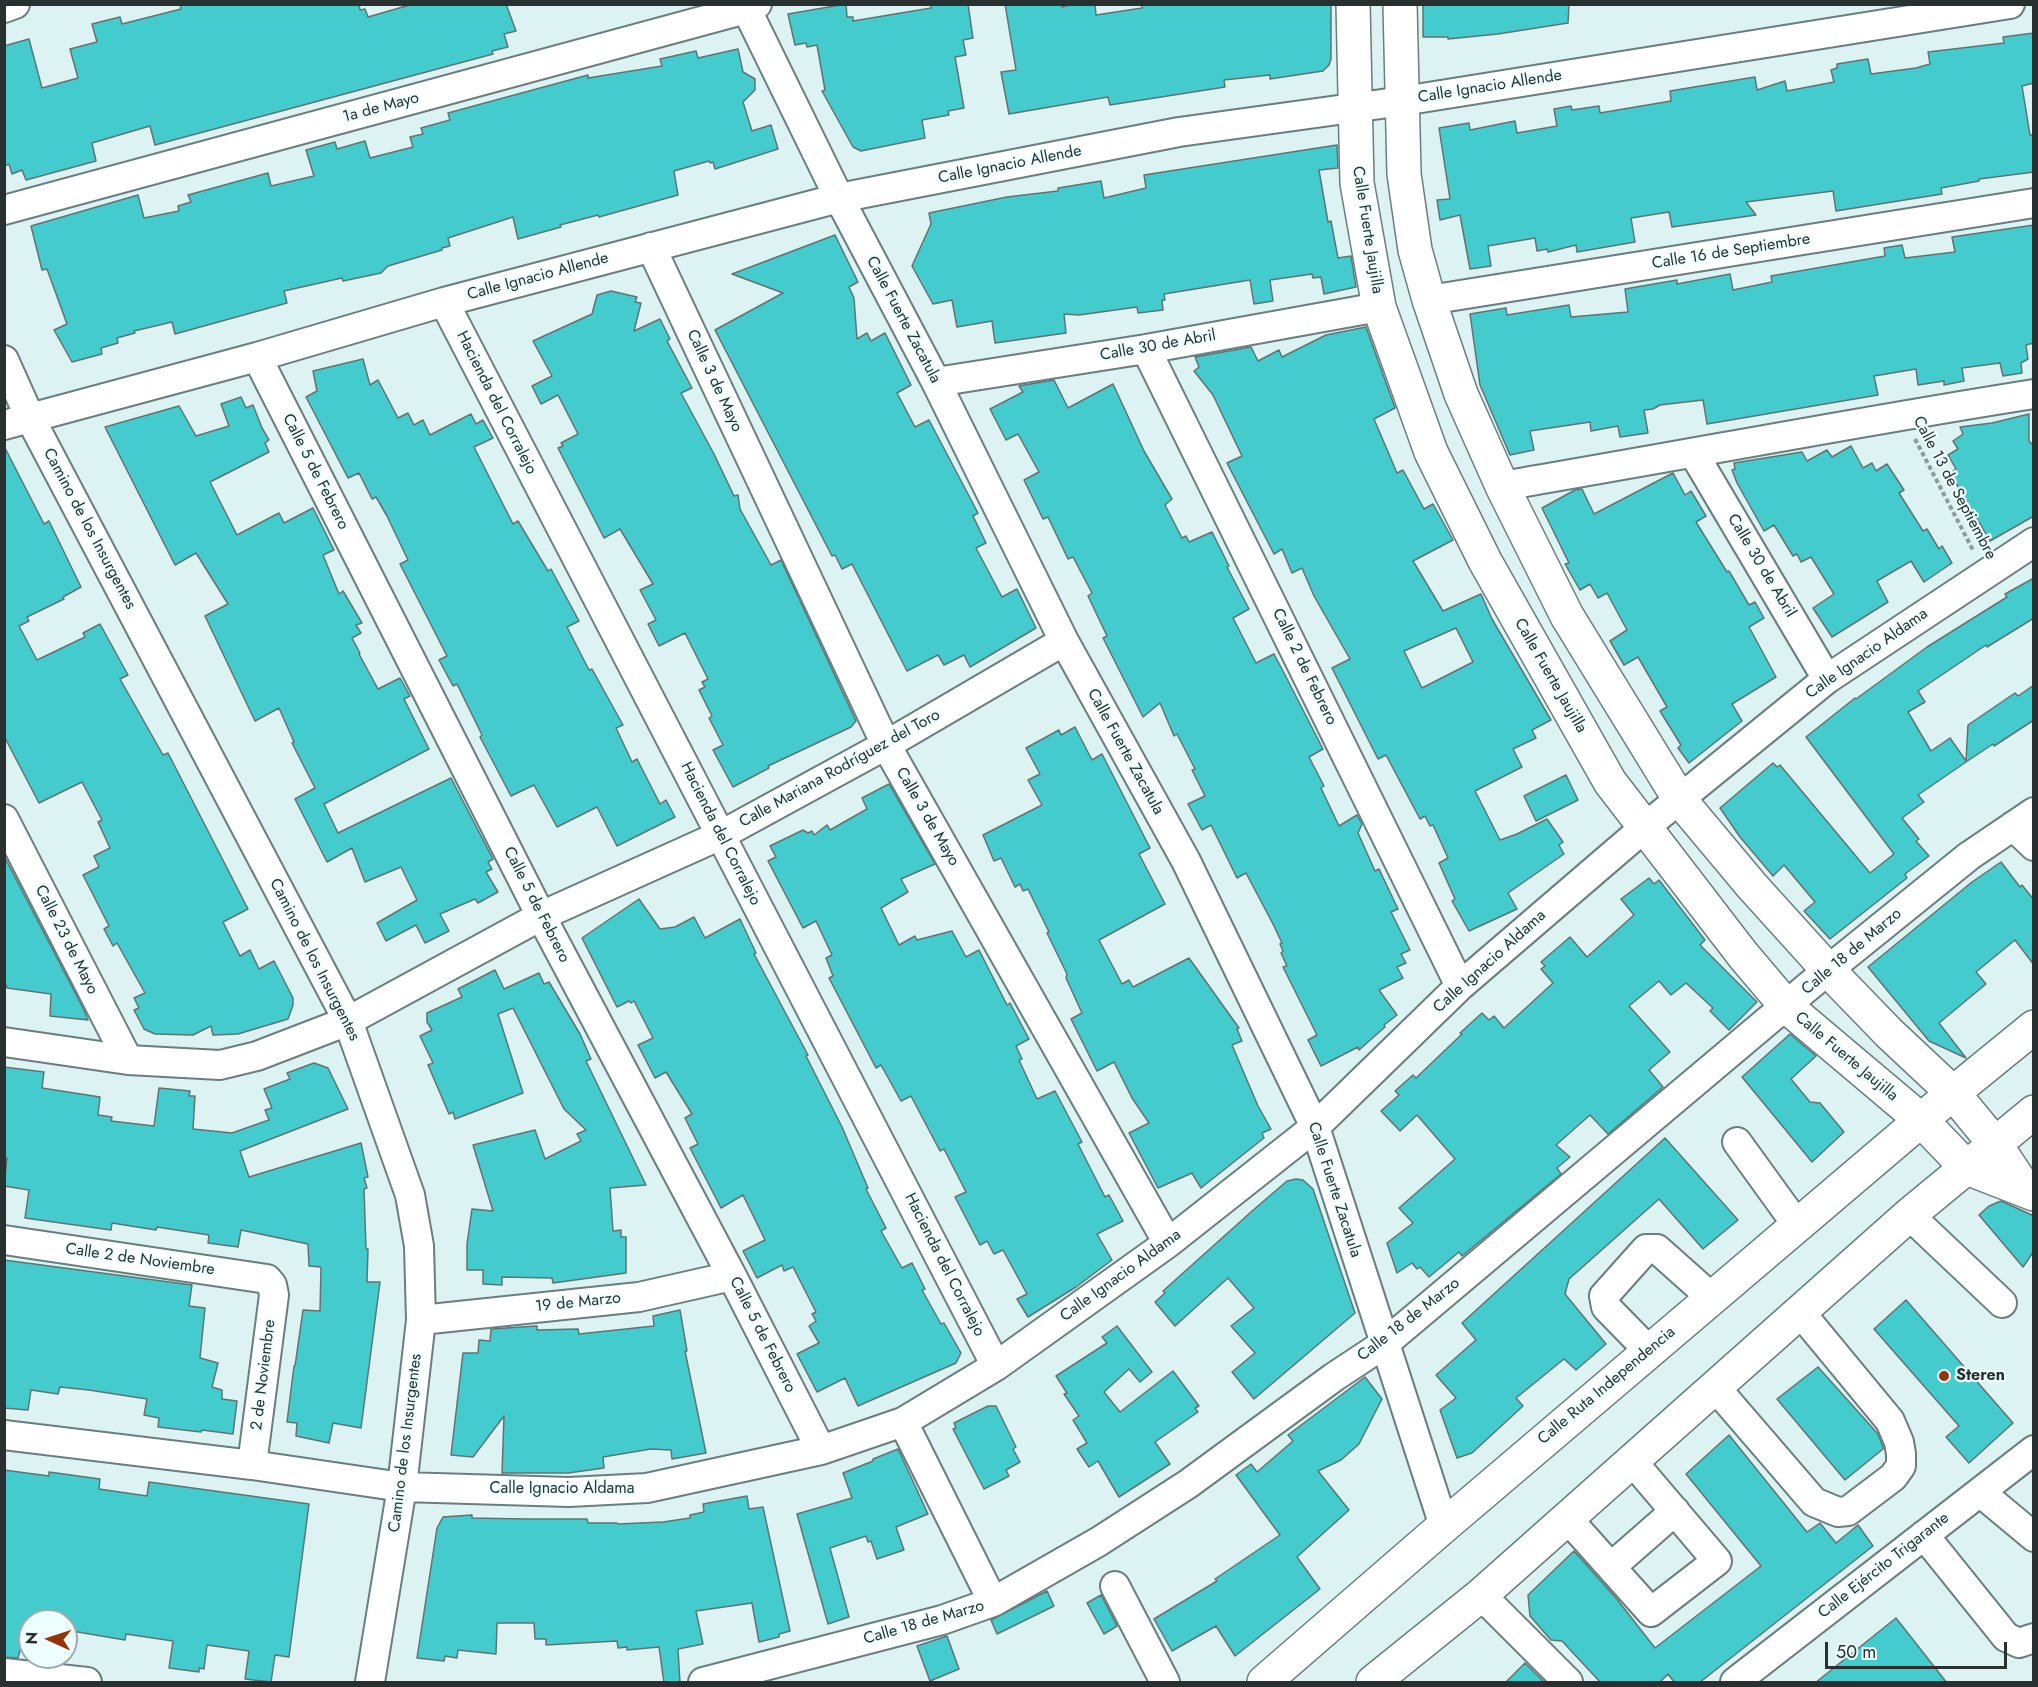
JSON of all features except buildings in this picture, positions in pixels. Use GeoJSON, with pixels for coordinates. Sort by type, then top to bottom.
{"type":"FeatureCollection","features":[{"type":"Feature","properties":{"kind":"main road","name":"Calle Fuerte Jaujilla"},"geometry":{"type":"LineString","coordinates":[[1353,4],[1357,183],[1379,307],[1431,452],[1485,561],[1610,782],[1743,955],[1787,1007],[1921,1120],[1967,1168],[2029,1191]]}},
{"type":"Feature","properties":{"kind":"main road","name":"Calle Fuerte Jaujilla"},"geometry":{"type":"LineString","coordinates":[[1400,4],[1404,174],[1415,250],[1429,300],[1461,394],[1502,486],[1567,616],[1680,800],[1752,886],[1828,970],[1889,1033],[1953,1093],[1995,1144],[2029,1191]]}},
{"type":"Feature","properties":{"kind":"main road","name":"Calle Ruta Independencia"},"geometry":{"type":"LineString","coordinates":[[1264,1683],[1797,1225],[2034,1028]]}},
{"type":"Feature","properties":{"kind":"main road"},"geometry":{"type":"LineString","coordinates":[[1374,1683],[1481,1595],[1909,1215],[2034,1112]]}},
{"type":"Feature","properties":{"kind":"street"},"geometry":{"type":"LineString","coordinates":[[4,8],[15,4]]}},
{"type":"Feature","properties":{"kind":"street","name":"Calle Ignacio Allende"},"geometry":{"type":"LineString","coordinates":[[17,422],[257,357],[444,302],[839,198],[1179,132],[1403,101],[2010,4]]}},
{"type":"Feature","properties":{"kind":"street","name":"Calle Fuerte Zacatula"},"geometry":{"type":"LineString","coordinates":[[749,6],[839,198],[936,382],[1064,641],[1186,861],[1316,1127],[1444,1526]]}},
{"type":"Feature","properties":{"kind":"street","name":"1a de Mayo"},"geometry":{"type":"LineString","coordinates":[[4,210],[749,6]]}},
{"type":"Feature","properties":{"kind":"street","name":"Calle 16 de Septiembre"},"geometry":{"type":"LineString","coordinates":[[1429,300],[2034,203]]}},
{"type":"Feature","properties":{"kind":"street","name":"Calle 3 de Mayo"},"geometry":{"type":"LineString","coordinates":[[651,247],[886,745],[1168,1243]]}},
{"type":"Feature","properties":{"kind":"street","name":"Hacienda del Corralejo"},"geometry":{"type":"LineString","coordinates":[[444,302],[996,1366]]}},
{"type":"Feature","properties":{"kind":"street","name":"Calle 30 de Abril"},"geometry":{"type":"LineString","coordinates":[[936,382],[1146,349],[1379,307]]}},
{"type":"Feature","properties":{"kind":"street","name":"Calle 2 de Febrero"},"geometry":{"type":"LineString","coordinates":[[1146,349],[1460,986]]}},
{"type":"Feature","properties":{"kind":"street","name":"Calle 5 de Febrero"},"geometry":{"type":"LineString","coordinates":[[257,357],[542,916],[821,1450]]}},
{"type":"Feature","properties":{"kind":"street","name":"Camino de los Insurgentes"},"geometry":{"type":"LineString","coordinates":[[4,360],[17,422],[348,1021],[410,1195],[419,1246],[422,1320],[402,1487],[370,1683]]}},
{"type":"Feature","properties":{"kind":"street"},"geometry":{"type":"LineString","coordinates":[[1502,486],[1694,454],[1902,415],[2034,394]]}},
{"type":"Feature","properties":{"kind":"street","name":"Calle 30 de Abril"},"geometry":{"type":"LineString","coordinates":[[1694,454],[1827,679]]}},
{"type":"Feature","properties":{"kind":"street","name":"Calle Ignacio Aldama"},"geometry":{"type":"LineString","coordinates":[[4,1435],[252,1465],[402,1487],[569,1492],[647,1488],[821,1450],[903,1422],[996,1366],[1168,1243],[1316,1127],[1460,986],[1644,828],[1827,679],[2034,542]]}},
{"type":"Feature","properties":{"kind":"street","name":"Calle Mariana Rodríguez del Toro"},"geometry":{"type":"LineString","coordinates":[[4,1042],[128,1060],[220,1065],[257,1056],[348,1021],[542,916],[721,835],[886,745],[1064,641]]}},
{"type":"Feature","properties":{"kind":"street","name":"Calle 23 de Mayo"},"geometry":{"type":"LineString","coordinates":[[4,819],[128,1060]]}},
{"type":"Feature","properties":{"kind":"street"},"geometry":{"type":"LineString","coordinates":[[2023,819],[2034,846]]}},
{"type":"Feature","properties":{"kind":"street","name":"Calle 18 de Marzo"},"geometry":{"type":"LineString","coordinates":[[703,1683],[942,1620],[993,1602],[1098,1542],[1188,1484],[1334,1377],[1384,1344],[1787,1007],[1828,970],[1969,856],[2023,819]]}},
{"type":"Feature","properties":{"kind":"street"},"geometry":{"type":"LineString","coordinates":[[1737,1142],[1797,1225]]}},
{"type":"Feature","properties":{"kind":"street"},"geometry":{"type":"LineString","coordinates":[[1909,1215],[2002,1302]]}},
{"type":"Feature","properties":{"kind":"street","name":"Calle 2 de Noviembre"},"geometry":{"type":"LineString","coordinates":[[4,1240],[267,1279],[272,1285]]}},
{"type":"Feature","properties":{"kind":"street"},"geometry":{"type":"LineString","coordinates":[[1649,1351],[1606,1307],[1604,1296],[1646,1249],[1657,1249],[1712,1298]]}},
{"type":"Feature","properties":{"kind":"street","name":"19 de Marzo"},"geometry":{"type":"LineString","coordinates":[[422,1320],[639,1297],[732,1276]]}},
{"type":"Feature","properties":{"kind":"street","name":"2 de Noviembre"},"geometry":{"type":"LineString","coordinates":[[252,1465],[274,1295],[272,1285]]}},
{"type":"Feature","properties":{"kind":"street"},"geometry":{"type":"LineString","coordinates":[[1716,1387],[1814,1502],[1838,1512],[1848,1511],[1893,1477],[1901,1466],[1901,1454],[1899,1442],[1890,1421],[1800,1312]]}},
{"type":"Feature","properties":{"kind":"street"},"geometry":{"type":"LineString","coordinates":[[903,1422],[993,1602]]}},
{"type":"Feature","properties":{"kind":"street","name":"Calle Ejército Trigarante"},"geometry":{"type":"LineString","coordinates":[[1735,1683],[2034,1450]]}},
{"type":"Feature","properties":{"kind":"street"},"geometry":{"type":"LineString","coordinates":[[1567,1518],[1651,1612],[1717,1561],[1632,1461]]}},
{"type":"Feature","properties":{"kind":"street"},"geometry":{"type":"LineString","coordinates":[[1980,1492],[2034,1537]]}},
{"type":"Feature","properties":{"kind":"street"},"geometry":{"type":"LineString","coordinates":[[1611,1567],[1675,1511]]}},
{"type":"Feature","properties":{"kind":"street"},"geometry":{"type":"LineString","coordinates":[[1924,1535],[2006,1636],[2019,1643],[2034,1638]]}},
{"type":"Feature","properties":{"kind":"street"},"geometry":{"type":"LineString","coordinates":[[1115,1586],[1165,1683]]}},
{"type":"Feature","properties":{"kind":"street"},"geometry":{"type":"LineString","coordinates":[[1481,1595],[1568,1683]]}},
{"type":"Feature","properties":{"kind":"street"},"geometry":{"type":"LineString","coordinates":[[4,1673],[87,1683]]}},
{"type":"Feature","properties":{"kind":"path","name":"Calle 13 de Septiembre"},"geometry":{"type":"LineString","coordinates":[[1902,415],[1985,573]]}},
{"type":"Feature","properties":{"kind":"place","name":"Steren"},"geometry":{"type":"Point","coordinates":[1944,1376]}}]}
